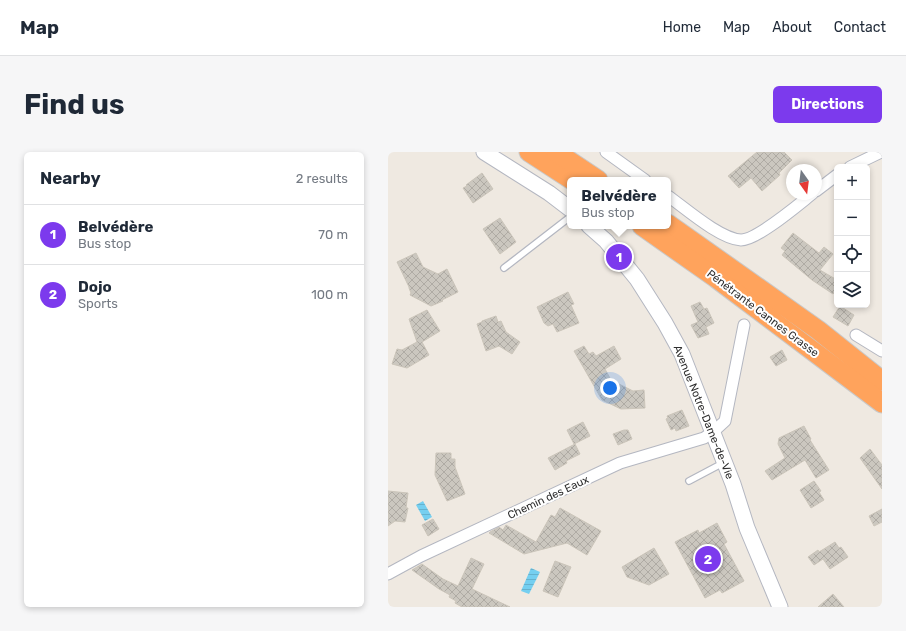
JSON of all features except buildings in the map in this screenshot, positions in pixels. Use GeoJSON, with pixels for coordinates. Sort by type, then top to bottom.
{"type":"FeatureCollection","features":[{"type":"Feature","properties":{"kind":"highway"},"geometry":{"type":"LineString","coordinates":[[529,152],[567,177]]}},
{"type":"Feature","properties":{"kind":"highway"},"geometry":{"type":"LineString","coordinates":[[556,152],[594,177]]}},
{"type":"Feature","properties":{"kind":"highway"},"geometry":{"type":"LineString","coordinates":[[575,152],[608,177]]}},
{"type":"Feature","properties":{"kind":"highway","name":"Pénétrante Cannes Grasse"},"geometry":{"type":"LineString","coordinates":[[672,226],[818,330],[882,381]]}},
{"type":"Feature","properties":{"kind":"highway","name":"Pénétrante Cannes Grasse"},"geometry":{"type":"LineString","coordinates":[[646,229],[716,278],[882,403]]}},
{"type":"Feature","properties":{"kind":"street"},"geometry":{"type":"LineString","coordinates":[[484,152],[549,193],[567,207]]}},
{"type":"Feature","properties":{"kind":"street"},"geometry":{"type":"LineString","coordinates":[[856,164],[881,152]]}},
{"type":"Feature","properties":{"kind":"street"},"geometry":{"type":"LineString","coordinates":[[610,153],[641,177]]}},
{"type":"Feature","properties":{"kind":"street"},"geometry":{"type":"LineString","coordinates":[[822,186],[834,177]]}},
{"type":"Feature","properties":{"kind":"street"},"geometry":{"type":"LineString","coordinates":[[671,198],[717,232],[741,240],[753,236],[804,200]]}},
{"type":"Feature","properties":{"kind":"street","name":"Avenue Notre-Dame-de-Vie"},"geometry":{"type":"LineString","coordinates":[[592,229],[606,241],[632,273],[665,323],[682,354],[734,484],[747,528],[780,607]]}},
{"type":"Feature","properties":{"kind":"street"},"geometry":{"type":"LineString","coordinates":[[713,432],[725,421],[744,325]]}},
{"type":"Feature","properties":{"kind":"street"},"geometry":{"type":"LineString","coordinates":[[856,335],[882,351]]}},
{"type":"Feature","properties":{"kind":"street","name":"Chemin des Eaux"},"geometry":{"type":"LineString","coordinates":[[388,574],[421,556],[620,463],[704,438],[713,432]]}},
{"type":"Feature","properties":{"kind":"street","name":"Avenue Notre-Dame-de-Vie"},"geometry":{"type":"LineString","coordinates":[[734,484],[756,525],[789,607]]}},
{"type":"Feature","properties":{"kind":"lane"},"geometry":{"type":"LineString","coordinates":[[504,268],[567,219]]}},
{"type":"Feature","properties":{"kind":"lane"},"geometry":{"type":"LineString","coordinates":[[689,482],[725,462]]}},
{"type":"Feature","properties":{"kind":"water"},"geometry":{"type":"Polygon","coordinates":[[[423,501],[432,517],[425,521],[416,505],[423,501]]]}},
{"type":"Feature","properties":{"kind":"water"},"geometry":{"type":"Polygon","coordinates":[[[531,568],[540,572],[529,594],[521,591],[531,568]]]}},
{"type":"Feature","properties":{"kind":"place","name":"Belvédère"},"geometry":{"type":"Point","coordinates":[619,257]}},
{"type":"Feature","properties":{"kind":"place","name":"Dojo"},"geometry":{"type":"Point","coordinates":[708,559]}}]}
